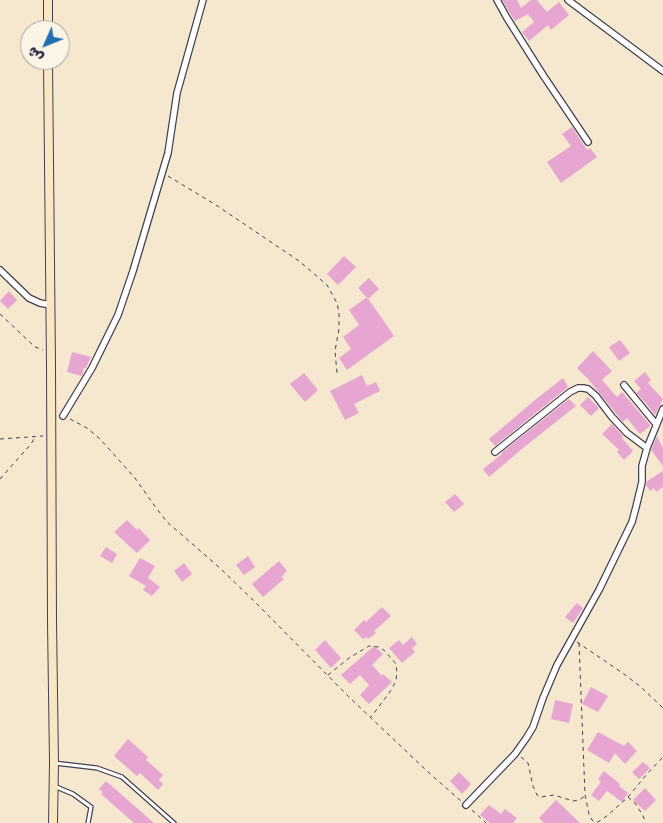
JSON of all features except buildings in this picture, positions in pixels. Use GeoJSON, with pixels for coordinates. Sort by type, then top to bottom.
{"type":"FeatureCollection","features":[{"type":"Feature","properties":{"kind":"main road"},"geometry":{"type":"LineString","coordinates":[[48,0],[48,20]]}},
{"type":"Feature","properties":{"kind":"main road"},"geometry":{"type":"LineString","coordinates":[[48,70],[53,823]]}},
{"type":"Feature","properties":{"kind":"street"},"geometry":{"type":"LineString","coordinates":[[63,416],[92,368],[118,315],[133,271],[168,153],[177,93],[203,0]]}},
{"type":"Feature","properties":{"kind":"street"},"geometry":{"type":"LineString","coordinates":[[498,0],[504,13],[543,75],[588,142]]}},
{"type":"Feature","properties":{"kind":"street"},"geometry":{"type":"LineString","coordinates":[[568,0],[663,71]]}},
{"type":"Feature","properties":{"kind":"street"},"geometry":{"type":"LineString","coordinates":[[0,270],[29,298],[40,303],[50,304]]}},
{"type":"Feature","properties":{"kind":"street"},"geometry":{"type":"LineString","coordinates":[[624,385],[656,424]]}},
{"type":"Feature","properties":{"kind":"street"},"geometry":{"type":"LineString","coordinates":[[495,452],[570,392],[578,388],[588,389],[627,433],[647,448]]}},
{"type":"Feature","properties":{"kind":"street"},"geometry":{"type":"LineString","coordinates":[[466,805],[515,754],[533,727],[557,665],[600,590],[632,522],[642,482],[642,466],[647,448],[663,409]]}},
{"type":"Feature","properties":{"kind":"lane"},"geometry":{"type":"LineString","coordinates":[[54,763],[97,768],[122,777],[174,823]]}},
{"type":"Feature","properties":{"kind":"lane"},"geometry":{"type":"LineString","coordinates":[[54,786],[73,794],[91,807],[88,823]]}},
{"type":"Feature","properties":{"kind":"path"},"geometry":{"type":"LineString","coordinates":[[162,173],[263,236],[299,261],[327,285],[337,304],[339,313],[335,357],[337,373]]}},
{"type":"Feature","properties":{"kind":"path"},"geometry":{"type":"LineString","coordinates":[[0,314],[34,347],[51,353]]}},
{"type":"Feature","properties":{"kind":"path"},"geometry":{"type":"LineString","coordinates":[[63,416],[87,428],[100,439],[135,478],[167,522],[240,587],[371,718],[486,823]]}},
{"type":"Feature","properties":{"kind":"path"},"geometry":{"type":"LineString","coordinates":[[0,439],[51,436]]}},
{"type":"Feature","properties":{"kind":"path"},"geometry":{"type":"LineString","coordinates":[[0,479],[35,437]]}},
{"type":"Feature","properties":{"kind":"path"},"geometry":{"type":"LineString","coordinates":[[572,639],[624,674],[663,708]]}},
{"type":"Feature","properties":{"kind":"path"},"geometry":{"type":"LineString","coordinates":[[579,644],[585,795],[592,820],[595,822],[602,820],[628,797],[663,757]]}},
{"type":"Feature","properties":{"kind":"path"},"geometry":{"type":"LineString","coordinates":[[328,675],[349,658],[369,646],[379,647],[385,651],[396,664],[396,680],[392,690],[371,718]]}},
{"type":"Feature","properties":{"kind":"path"},"geometry":{"type":"LineString","coordinates":[[515,754],[528,763],[537,795],[541,797],[554,796],[573,801],[579,800],[585,795]]}},
{"type":"Feature","properties":{"kind":"path"},"geometry":{"type":"LineString","coordinates":[[628,797],[635,803],[646,823]]}}]}
